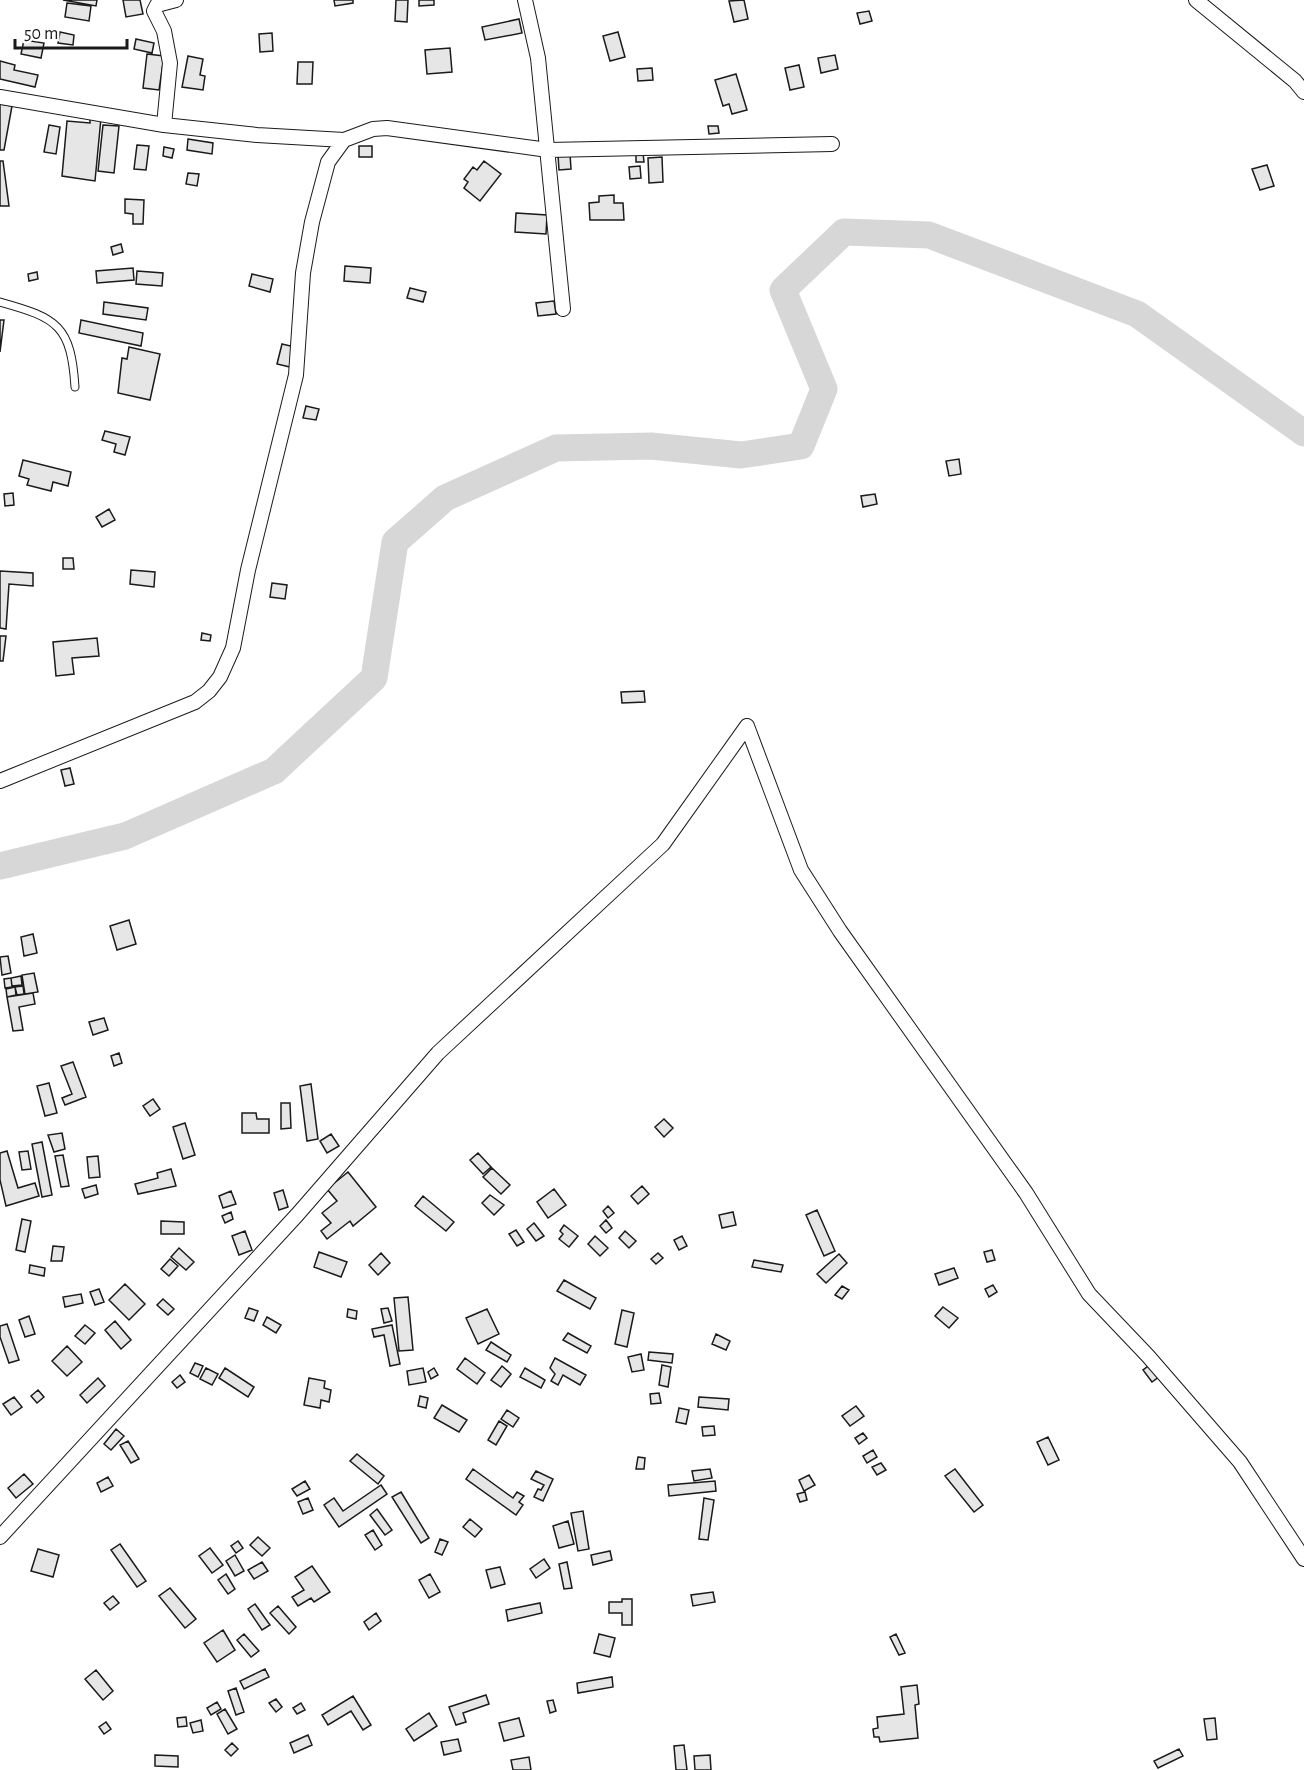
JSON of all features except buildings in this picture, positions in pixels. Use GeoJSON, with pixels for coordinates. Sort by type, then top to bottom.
{"type":"FeatureCollection","features":[{"type":"Feature","properties":{"kind":"street"},"geometry":{"type":"LineString","coordinates":[[164,125],[170,87],[170,56],[164,31],[154,12],[157,5],[176,0]]}},
{"type":"Feature","properties":{"kind":"street"},"geometry":{"type":"LineString","coordinates":[[525,0],[538,58],[563,309]]}},
{"type":"Feature","properties":{"kind":"street"},"geometry":{"type":"LineString","coordinates":[[1196,0],[1295,81],[1304,92]]}},
{"type":"Feature","properties":{"kind":"street"},"geometry":{"type":"LineString","coordinates":[[0,96],[164,125],[258,135],[344,140],[373,129],[387,128],[548,150],[832,144]]}},
{"type":"Feature","properties":{"kind":"street"},"geometry":{"type":"LineString","coordinates":[[0,781],[195,702],[209,691],[220,677],[233,648],[248,570],[296,375],[303,273],[312,222],[328,162],[344,140]]}},
{"type":"Feature","properties":{"kind":"street"},"geometry":{"type":"LineString","coordinates":[[3,1532],[297,1215],[438,1053],[663,844],[747,726],[801,870],[840,931],[1026,1193],[1089,1294],[1148,1356],[1240,1462],[1304,1559]]}},
{"type":"Feature","properties":{"kind":"lane"},"geometry":{"type":"LineString","coordinates":[[0,302],[40,316],[60,329],[72,352],[75,387]]}},
{"type":"Feature","properties":{"kind":"waterway"},"geometry":{"type":"LineString","coordinates":[[0,866],[125,836],[274,771],[374,678],[395,542],[445,498],[556,448],[651,446],[741,455],[801,446],[824,389],[783,290],[844,232],[929,235],[1137,314],[1304,433]]}}]}
